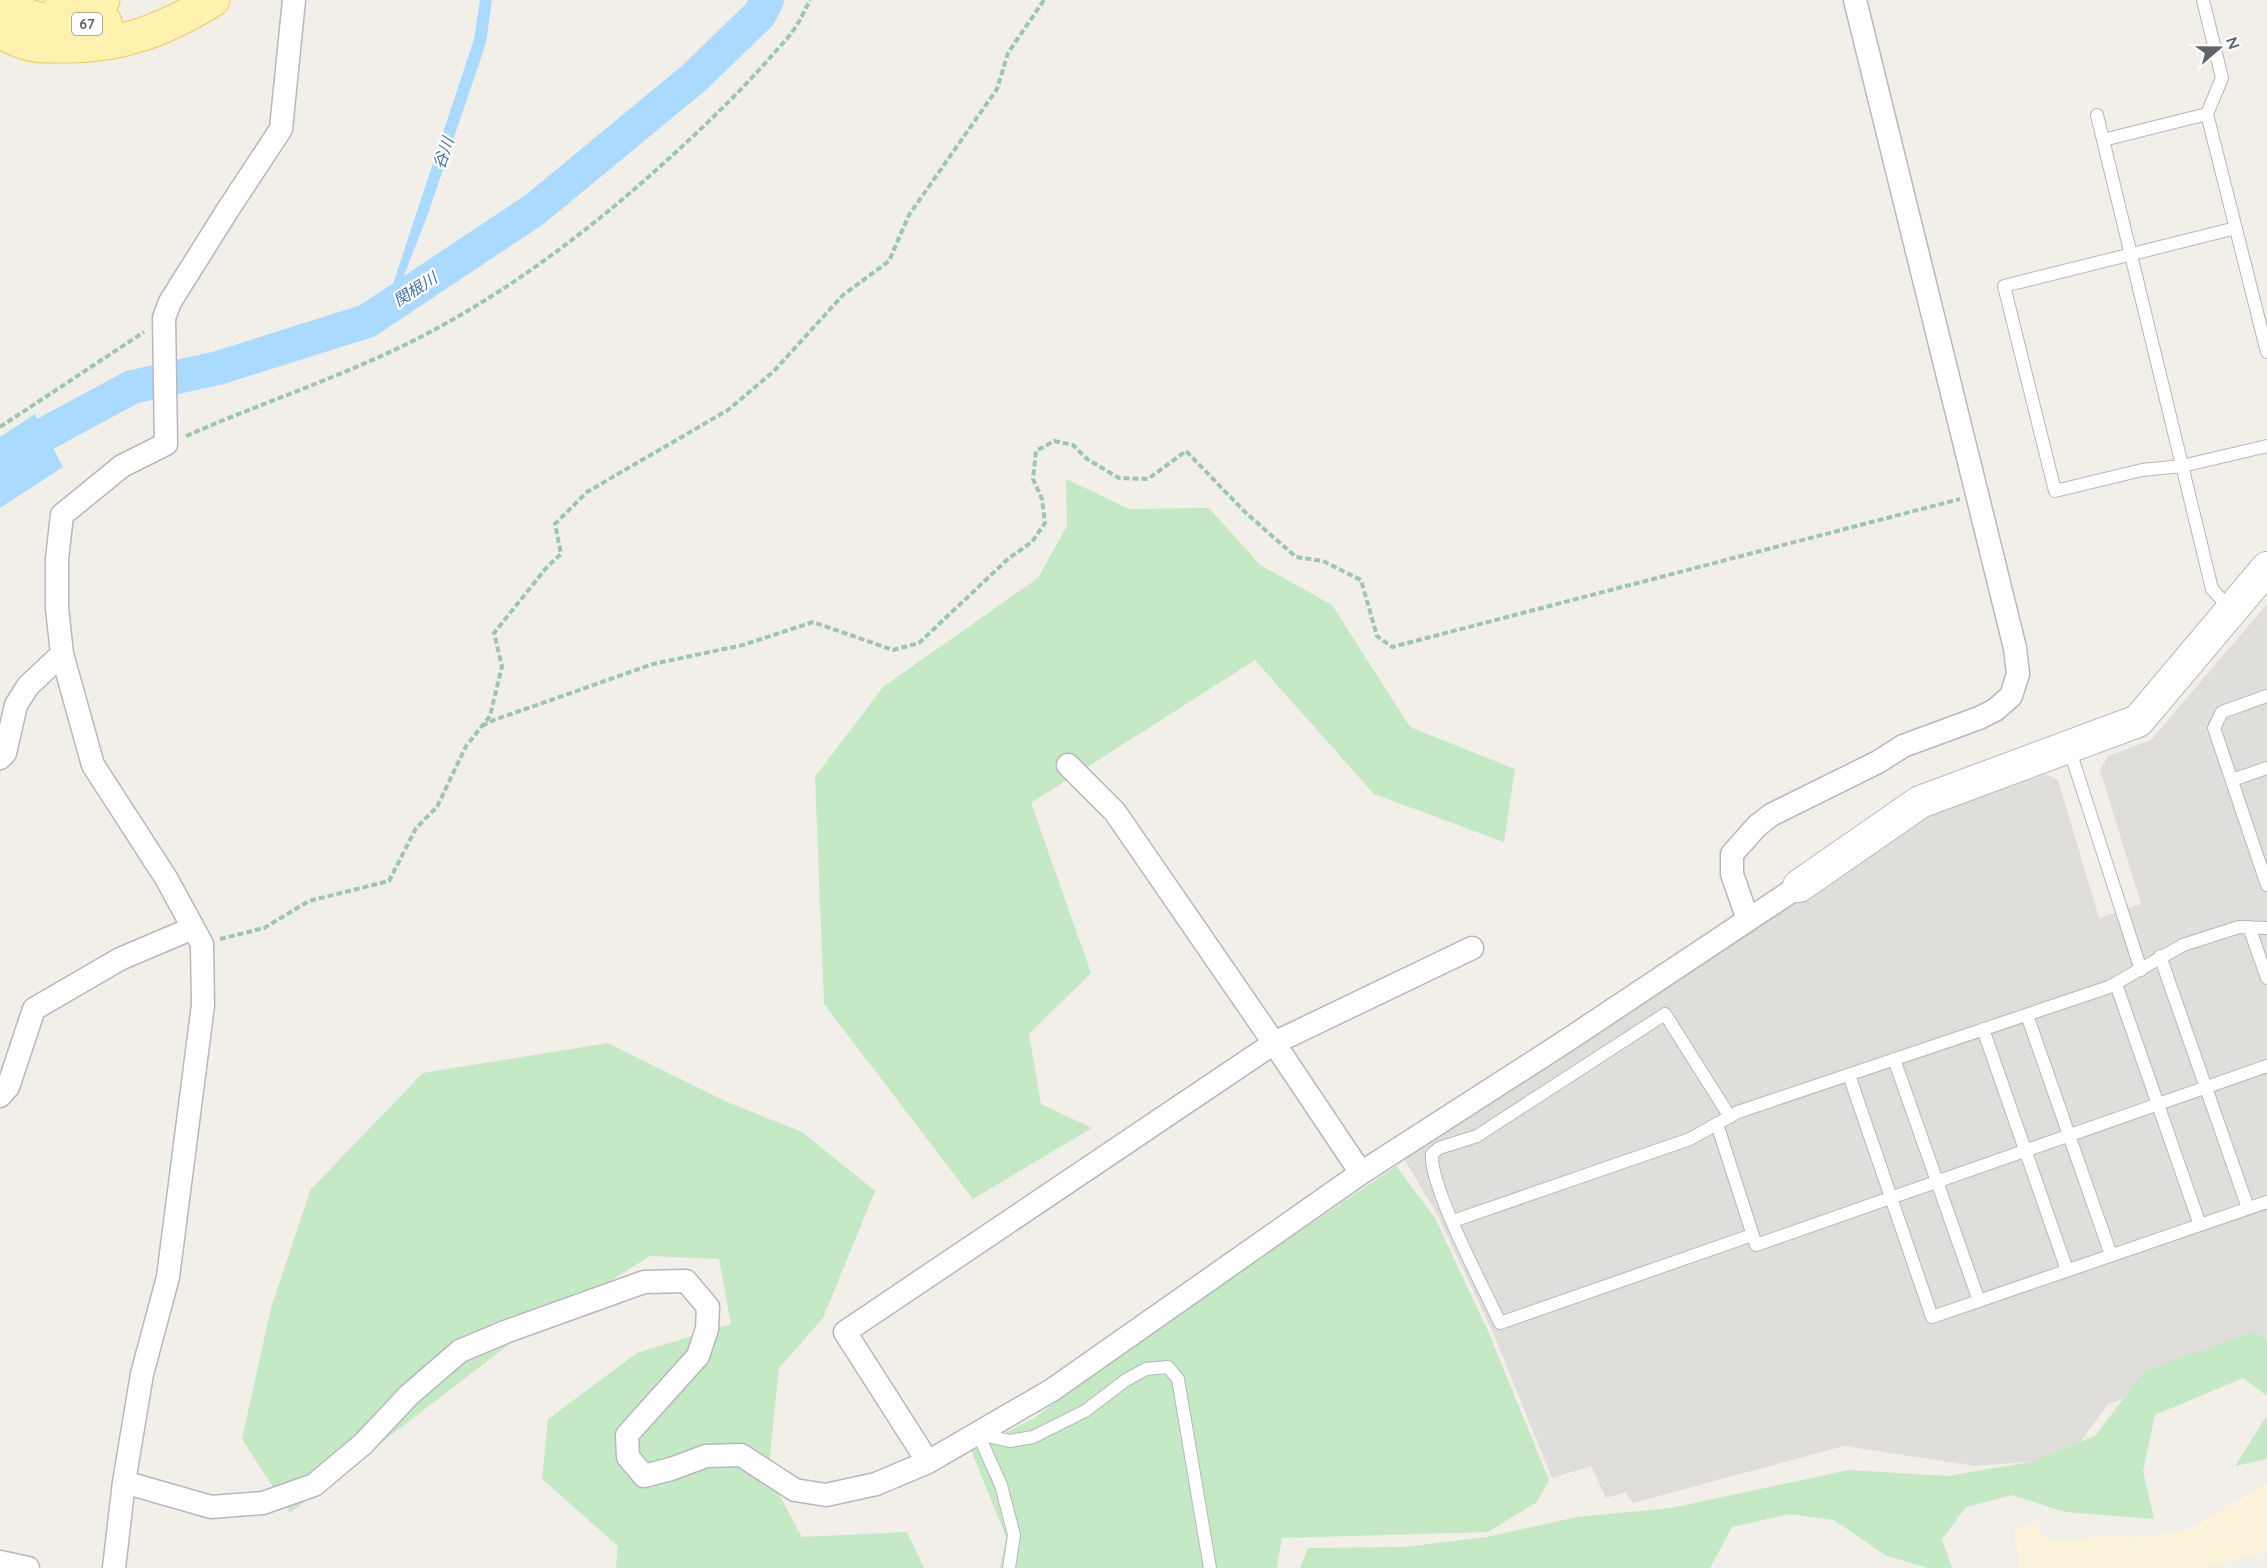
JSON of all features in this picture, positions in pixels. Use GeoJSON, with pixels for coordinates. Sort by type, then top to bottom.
{"type":"FeatureCollection","features":[{"type":"Feature","properties":{"kind":"main road"},"geometry":{"type":"LineString","coordinates":[[61,0],[94,2],[103,0]]}},
{"type":"Feature","properties":{"kind":"main road","name":"67"},"geometry":{"type":"LineString","coordinates":[[0,4],[12,10],[53,22],[81,25],[129,17],[174,0]]}},
{"type":"Feature","properties":{"kind":"main road"},"geometry":{"type":"LineString","coordinates":[[0,32],[28,44],[49,46],[121,42],[155,31],[213,0]]}},
{"type":"Feature","properties":{"kind":"street"},"geometry":{"type":"LineString","coordinates":[[114,1568],[124,1482],[142,1374],[168,1277],[203,1005],[198,936],[166,878],[93,765],[62,654],[57,598],[57,559],[62,514],[122,466],[166,441],[164,322],[170,302],[176,292],[226,211],[281,129],[294,0]]}},
{"type":"Feature","properties":{"kind":"street"},"geometry":{"type":"LineString","coordinates":[[1748,920],[1732,874],[1732,854],[1756,826],[1771,815],[1878,762],[1903,746],[1987,714],[2011,696],[2018,674],[2015,648],[1855,0]]}},
{"type":"Feature","properties":{"kind":"street"},"geometry":{"type":"LineString","coordinates":[[124,1482],[211,1507],[263,1503],[314,1485],[363,1444],[409,1395],[460,1351],[505,1332],[644,1282],[686,1281],[708,1307],[707,1329],[698,1356],[627,1435],[628,1457],[644,1476],[706,1456],[741,1455],[795,1490],[826,1496],[876,1484],[928,1462],[1052,1390],[1361,1173],[1800,886],[1920,802],[2138,721],[2267,568]]}},
{"type":"Feature","properties":{"kind":"street"},"geometry":{"type":"LineString","coordinates":[[0,758],[5,753],[16,705],[28,686],[62,654]]}},
{"type":"Feature","properties":{"kind":"street"},"geometry":{"type":"LineString","coordinates":[[1068,765],[1115,812],[1361,1173]]}},
{"type":"Feature","properties":{"kind":"street"},"geometry":{"type":"LineString","coordinates":[[0,1096],[8,1087],[34,1009],[120,959],[198,936]]}},
{"type":"Feature","properties":{"kind":"street"},"geometry":{"type":"LineString","coordinates":[[928,1462],[845,1332],[1274,1043],[1472,948]]}},
{"type":"Feature","properties":{"kind":"street"},"geometry":{"type":"LineString","coordinates":[[0,1562],[28,1568]]}},
{"type":"Feature","properties":{"kind":"lane"},"geometry":{"type":"LineString","coordinates":[[2203,0],[2222,78],[2207,114],[2267,352]]}},
{"type":"Feature","properties":{"kind":"lane"},"geometry":{"type":"LineString","coordinates":[[2103,140],[2207,114]]}},
{"type":"Feature","properties":{"kind":"lane"},"geometry":{"type":"LineString","coordinates":[[2097,115],[2211,590],[2232,610]]}},
{"type":"Feature","properties":{"kind":"lane"},"geometry":{"type":"LineString","coordinates":[[2236,228],[2004,286],[2055,492],[2142,470],[2182,466],[2267,446]]}},
{"type":"Feature","properties":{"kind":"lane"},"geometry":{"type":"LineString","coordinates":[[2267,696],[2222,712],[2214,728],[2267,885]]}},
{"type":"Feature","properties":{"kind":"lane"},"geometry":{"type":"LineString","coordinates":[[2068,747],[2141,970]]}},
{"type":"Feature","properties":{"kind":"lane"},"geometry":{"type":"LineString","coordinates":[[2232,780],[2267,768]]}},
{"type":"Feature","properties":{"kind":"lane"},"geometry":{"type":"LineString","coordinates":[[1453,1221],[1690,1139],[1730,1117],[2116,984],[2183,945],[2239,927],[2267,928]]}},
{"type":"Feature","properties":{"kind":"lane"},"geometry":{"type":"LineString","coordinates":[[2249,927],[2267,978]]}},
{"type":"Feature","properties":{"kind":"lane"},"geometry":{"type":"LineString","coordinates":[[2160,957],[2248,1208]]}},
{"type":"Feature","properties":{"kind":"lane"},"geometry":{"type":"LineString","coordinates":[[2116,984],[2200,1225]]}},
{"type":"Feature","properties":{"kind":"lane"},"geometry":{"type":"LineString","coordinates":[[1730,1117],[1665,1014],[1477,1136],[1439,1148],[1432,1154],[1431,1163],[1453,1221],[1500,1323],[1752,1235]]}},
{"type":"Feature","properties":{"kind":"lane"},"geometry":{"type":"LineString","coordinates":[[2027,1015],[2111,1255]]}},
{"type":"Feature","properties":{"kind":"lane"},"geometry":{"type":"LineString","coordinates":[[1983,1029],[2067,1270]]}},
{"type":"Feature","properties":{"kind":"lane"},"geometry":{"type":"LineString","coordinates":[[1894,1059],[1979,1301]]}},
{"type":"Feature","properties":{"kind":"lane"},"geometry":{"type":"LineString","coordinates":[[1717,1124],[1756,1245],[2267,1066]]}},
{"type":"Feature","properties":{"kind":"lane"},"geometry":{"type":"LineString","coordinates":[[1849,1075],[1932,1317],[2267,1202]]}},
{"type":"Feature","properties":{"kind":"lane"},"geometry":{"type":"LineString","coordinates":[[978,1434],[1010,1441],[1033,1437],[1085,1411],[1126,1380],[1146,1369],[1168,1367],[1178,1379],[1210,1568]]}},
{"type":"Feature","properties":{"kind":"lane"},"geometry":{"type":"LineString","coordinates":[[978,1434],[1001,1485],[1014,1535],[1009,1568]]}},
{"type":"Feature","properties":{"kind":"path"},"geometry":{"type":"LineString","coordinates":[[166,441],[332,377],[432,331],[497,293],[554,254],[596,223],[736,96],[794,29],[810,0]]}},
{"type":"Feature","properties":{"kind":"path"},"geometry":{"type":"LineString","coordinates":[[198,936],[264,928],[309,901],[389,881],[416,828],[437,807],[466,746],[490,716],[502,666],[494,633],[547,567],[561,554],[555,524],[587,492],[728,410],[774,371],[843,295],[889,261],[909,215],[997,89],[1008,53],[1044,0]]}},
{"type":"Feature","properties":{"kind":"path"},"geometry":{"type":"LineString","coordinates":[[0,427],[164,322]]}},
{"type":"Feature","properties":{"kind":"path"},"geometry":{"type":"LineString","coordinates":[[482,726],[653,664],[743,645],[813,622],[893,650],[919,643],[1009,558],[1032,542],[1045,523],[1042,499],[1033,479],[1036,451],[1054,441],[1073,445],[1087,459],[1119,478],[1148,479],[1186,451],[1246,513],[1296,557],[1323,561],[1361,580],[1377,636],[1392,648],[1976,494]]}},
{"type":"Feature","properties":{"kind":"shaded area"},"geometry":{"type":"Polygon","coordinates":[[[2267,604],[2267,1343],[2107,1405],[2079,1444],[2037,1461],[1975,1466],[1844,1446],[1633,1503],[1625,1492],[1606,1498],[1591,1466],[1552,1478],[1494,1335],[1438,1216],[1403,1157],[1935,811],[2041,771],[2058,780],[2099,918],[2141,904],[2100,770],[2108,756],[2151,740],[2267,604]]]}},
{"type":"Feature","properties":{"kind":"green space"},"geometry":{"type":"Polygon","coordinates":[[[1066,479],[1129,509],[1209,508],[1260,565],[1332,605],[1410,727],[1515,769],[1504,842],[1374,794],[1255,660],[1031,803],[1091,973],[1029,1034],[1041,1104],[1092,1128],[973,1199],[824,1004],[815,777],[883,687],[1038,578],[1067,526],[1066,479]]]}},
{"type":"Feature","properties":{"kind":"green space"},"geometry":{"type":"Polygon","coordinates":[[[608,1043],[727,1102],[802,1132],[875,1191],[823,1318],[779,1368],[768,1474],[802,1537],[907,1532],[924,1568],[616,1568],[618,1546],[542,1479],[548,1419],[637,1353],[731,1324],[719,1259],[650,1256],[508,1345],[290,1513],[242,1439],[271,1308],[311,1189],[423,1073],[608,1043]]]}},
{"type":"Feature","properties":{"kind":"green space"},"geometry":{"type":"Polygon","coordinates":[[[1396,1166],[1435,1218],[1488,1331],[1549,1480],[1537,1502],[1488,1532],[1282,1538],[1277,1568],[1000,1568],[1006,1537],[971,1450],[1034,1418],[1166,1323],[1396,1166]]]}},
{"type":"Feature","properties":{"kind":"green space"},"geometry":{"type":"Polygon","coordinates":[[[2252,1332],[2267,1338],[2267,1396],[2243,1378],[2155,1415],[2143,1471],[2154,1519],[2065,1512],[2012,1495],[1966,1507],[1942,1539],[1952,1568],[1927,1568],[1885,1555],[1834,1520],[1789,1514],[1732,1527],[1710,1568],[1300,1568],[1308,1548],[1404,1547],[1487,1537],[1577,1517],[1671,1508],[1849,1470],[1947,1476],[2030,1462],[2095,1436],[2144,1371],[2252,1332]]]}},
{"type":"Feature","properties":{"kind":"green space"},"geometry":{"type":"Polygon","coordinates":[[[2267,1415],[2267,1459],[2235,1466],[2267,1415]]]}},
{"type":"Feature","properties":{"kind":"sand"},"geometry":{"type":"Polygon","coordinates":[[[2267,1485],[2267,1552],[2203,1568],[2020,1568],[2014,1530],[2034,1522],[2045,1538],[2069,1540],[2100,1536],[2146,1537],[2188,1530],[2267,1485]]]}},
{"type":"Feature","properties":{"kind":"water","name":"谷川"},"geometry":{"type":"Polygon","coordinates":[[[480,0],[492,0],[486,43],[429,211],[390,312],[388,299],[474,39],[480,0]]]}},
{"type":"Feature","properties":{"kind":"water"},"geometry":{"type":"Polygon","coordinates":[[[35,414],[63,467],[0,508],[0,437],[35,414]]]}},
{"type":"Feature","properties":{"kind":"waterway","name":"関根川"},"geometry":{"type":"LineString","coordinates":[[0,467],[21,447],[132,387],[218,368],[367,321],[534,210],[695,77],[760,14],[767,0]]}}]}
